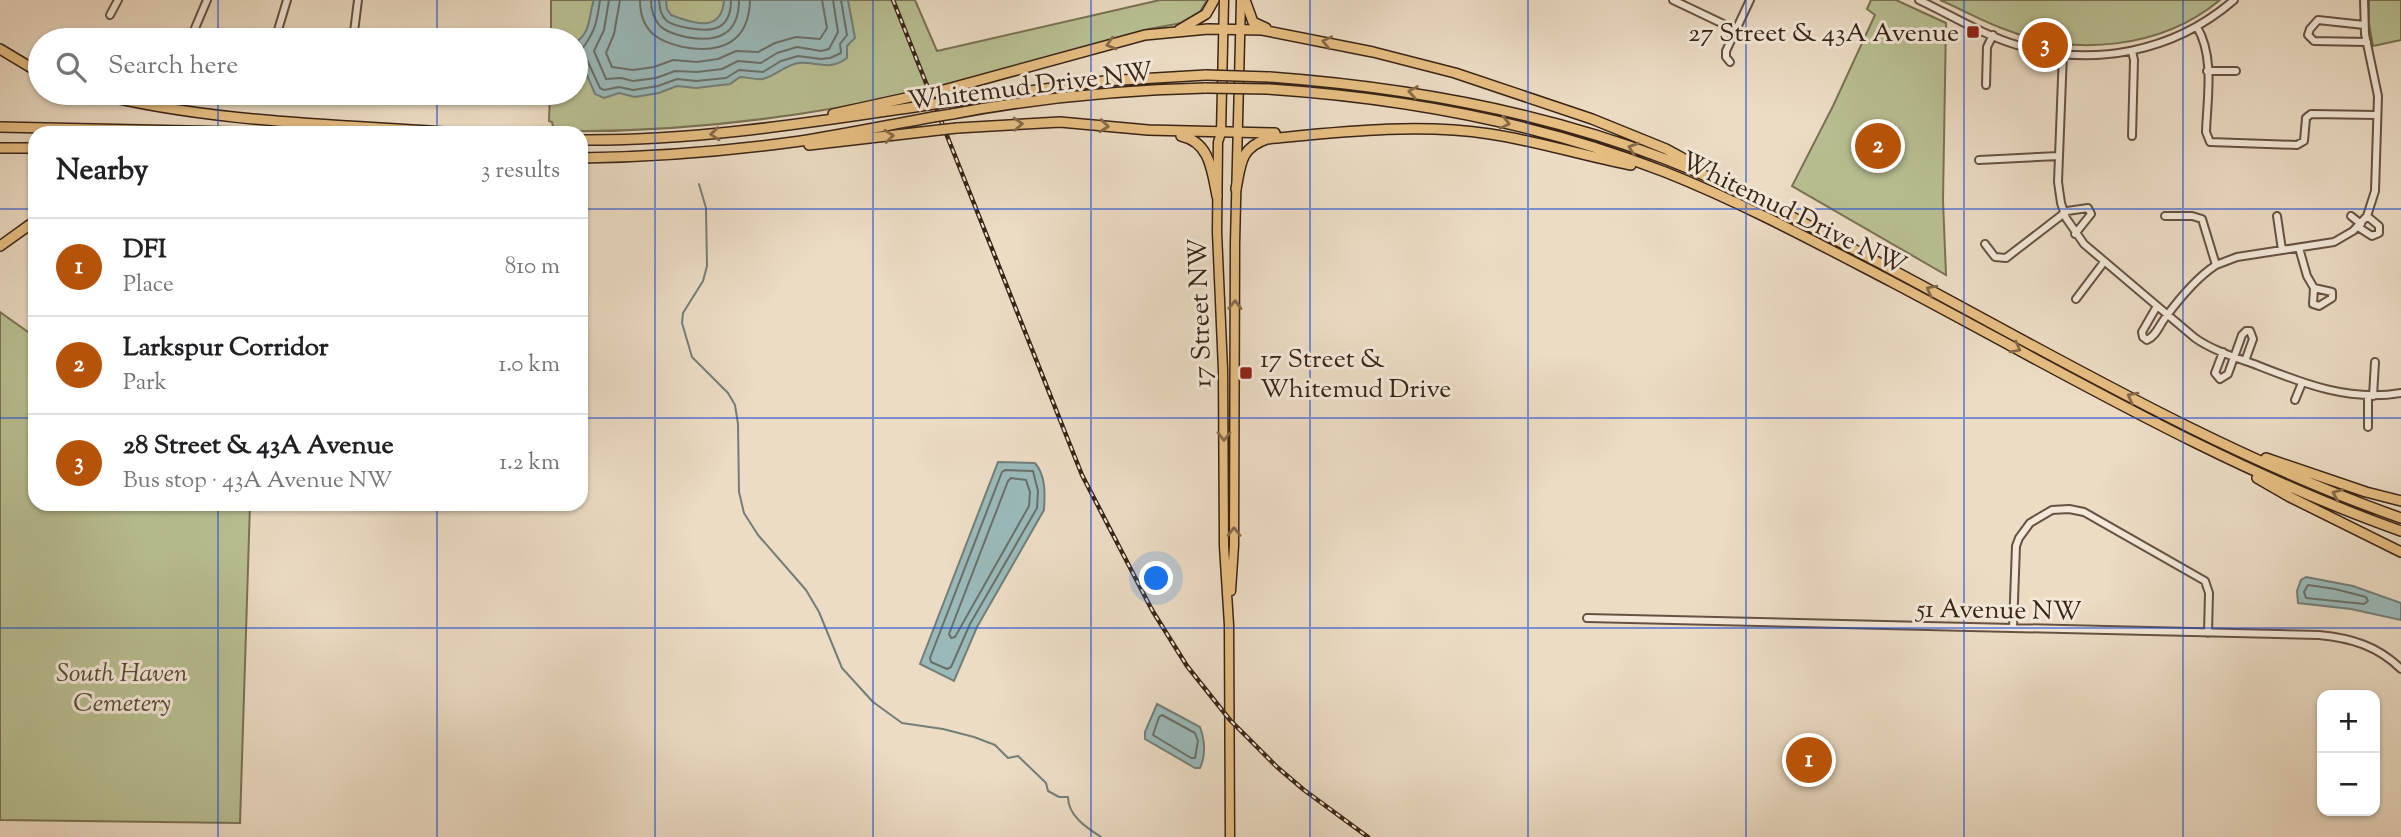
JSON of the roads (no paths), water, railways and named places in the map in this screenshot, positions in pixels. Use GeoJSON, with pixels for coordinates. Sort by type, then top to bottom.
{"type":"FeatureCollection","features":[{"type":"Feature","properties":{"kind":"highway"},"geometry":{"type":"LineString","coordinates":[[1178,31],[1203,16],[1214,0]]}},
{"type":"Feature","properties":{"kind":"highway"},"geometry":{"type":"LineString","coordinates":[[1243,0],[1253,22],[1280,33]]}},
{"type":"Feature","properties":{"kind":"highway"},"geometry":{"type":"LineString","coordinates":[[748,131],[940,91],[1123,41],[1178,31],[1240,29],[1280,33],[1422,65],[1527,96],[1666,149],[1742,192]]}},
{"type":"Feature","properties":{"kind":"highway"},"geometry":{"type":"LineString","coordinates":[[0,49],[28,66]]}},
{"type":"Feature","properties":{"kind":"highway","name":"Whitemud Drive NW"},"geometry":{"type":"LineString","coordinates":[[588,140],[748,131],[1105,80],[1206,75],[1269,77],[1393,89],[1448,98],[1582,130],[1665,159],[1742,192],[2220,443],[2401,518]]}},
{"type":"Feature","properties":{"kind":"highway","name":"Whitemud Drive NW"},"geometry":{"type":"LineString","coordinates":[[588,158],[747,148],[1048,99],[1104,93],[1206,88],[1268,89],[1336,93],[1445,109],[1573,141],[1662,171],[1776,221],[2213,453],[2305,494],[2401,531]]}},
{"type":"Feature","properties":{"kind":"highway"},"geometry":{"type":"LineString","coordinates":[[152,105],[217,116],[359,126]]}},
{"type":"Feature","properties":{"kind":"highway"},"geometry":{"type":"LineString","coordinates":[[747,148],[814,144],[957,128],[1060,122],[1221,133],[1354,131]]}},
{"type":"Feature","properties":{"kind":"highway"},"geometry":{"type":"LineString","coordinates":[[0,127],[28,128]]}},
{"type":"Feature","properties":{"kind":"highway"},"geometry":{"type":"LineString","coordinates":[[1236,189],[1242,158],[1256,142],[1267,138],[1400,128],[1488,134],[1542,143],[1608,161],[1662,171]]}},
{"type":"Feature","properties":{"kind":"highway"},"geometry":{"type":"LineString","coordinates":[[1148,130],[1196,141],[1211,164],[1217,196]]}},
{"type":"Feature","properties":{"kind":"highway"},"geometry":{"type":"LineString","coordinates":[[0,148],[28,148]]}},
{"type":"Feature","properties":{"kind":"highway"},"geometry":{"type":"LineString","coordinates":[[0,246],[28,226]]}},
{"type":"Feature","properties":{"kind":"highway"},"geometry":{"type":"LineString","coordinates":[[2220,443],[2366,492],[2401,501]]}},
{"type":"Feature","properties":{"kind":"highway"},"geometry":{"type":"LineString","coordinates":[[2213,453],[2290,497],[2401,552]]}},
{"type":"Feature","properties":{"kind":"main road","name":"17 Street NW"},"geometry":{"type":"LineString","coordinates":[[1224,0],[1217,196],[1223,370],[1224,546],[1229,625],[1230,837]]}},
{"type":"Feature","properties":{"kind":"main road","name":"17 Street NW"},"geometry":{"type":"LineString","coordinates":[[1229,625],[1234,546],[1236,189],[1243,0]]}},
{"type":"Feature","properties":{"kind":"street"},"geometry":{"type":"LineString","coordinates":[[110,15],[118,0]]}},
{"type":"Feature","properties":{"kind":"street"},"geometry":{"type":"LineString","coordinates":[[195,28],[207,0]]}},
{"type":"Feature","properties":{"kind":"street"},"geometry":{"type":"LineString","coordinates":[[279,28],[287,0]]}},
{"type":"Feature","properties":{"kind":"street"},"geometry":{"type":"LineString","coordinates":[[354,28],[358,0]]}},
{"type":"Feature","properties":{"kind":"street"},"geometry":{"type":"LineString","coordinates":[[1673,0],[1736,30]]}},
{"type":"Feature","properties":{"kind":"street"},"geometry":{"type":"LineString","coordinates":[[1730,62],[1726,54],[1750,0]]}},
{"type":"Feature","properties":{"kind":"street"},"geometry":{"type":"LineString","coordinates":[[1919,0],[2019,46],[2093,55],[2132,51],[2164,42],[2197,27],[2234,0]]}},
{"type":"Feature","properties":{"kind":"street"},"geometry":{"type":"LineString","coordinates":[[2157,306],[2142,332],[2145,339],[2151,339],[2168,314],[2201,276],[2217,265],[2237,257],[2339,240],[2360,225],[2367,216],[2375,191],[2377,90],[2364,25],[2364,0]]}},
{"type":"Feature","properties":{"kind":"street"},"geometry":{"type":"LineString","coordinates":[[2364,25],[2318,20],[2308,35],[2314,41],[2367,42]]}},
{"type":"Feature","properties":{"kind":"street"},"geometry":{"type":"LineString","coordinates":[[2197,27],[2206,46],[2208,140],[2217,143],[2297,145],[2304,141],[2306,118],[2311,114],[2377,116]]}},
{"type":"Feature","properties":{"kind":"street"},"geometry":{"type":"LineString","coordinates":[[1986,85],[1987,47],[1993,35]]}},
{"type":"Feature","properties":{"kind":"street"},"geometry":{"type":"LineString","coordinates":[[2132,51],[2132,136]]}},
{"type":"Feature","properties":{"kind":"street"},"geometry":{"type":"LineString","coordinates":[[2063,53],[2059,190],[2064,213],[2075,234],[2104,262],[2200,342],[2302,383],[2341,394],[2371,396],[2401,393]]}},
{"type":"Feature","properties":{"kind":"street"},"geometry":{"type":"LineString","coordinates":[[2207,71],[2236,71]]}},
{"type":"Feature","properties":{"kind":"street"},"geometry":{"type":"LineString","coordinates":[[1979,160],[2059,156]]}},
{"type":"Feature","properties":{"kind":"street"},"geometry":{"type":"LineString","coordinates":[[1985,244],[1995,257],[2006,258],[2064,213],[2084,207],[2090,211],[2090,217],[2075,234]]}},
{"type":"Feature","properties":{"kind":"street"},"geometry":{"type":"LineString","coordinates":[[2165,216],[2199,217],[2203,221],[2217,265]]}},
{"type":"Feature","properties":{"kind":"street"},"geometry":{"type":"LineString","coordinates":[[2277,216],[2282,250]]}},
{"type":"Feature","properties":{"kind":"street"},"geometry":{"type":"LineString","coordinates":[[2351,216],[2372,236],[2379,233],[2379,226],[2367,216]]}},
{"type":"Feature","properties":{"kind":"street"},"geometry":{"type":"LineString","coordinates":[[2299,248],[2307,276],[2314,288]]}},
{"type":"Feature","properties":{"kind":"street"},"geometry":{"type":"LineString","coordinates":[[2076,299],[2104,262]]}},
{"type":"Feature","properties":{"kind":"street"},"geometry":{"type":"LineString","coordinates":[[2223,352],[2215,373],[2220,379],[2228,374],[2243,333],[2250,331],[2253,339],[2245,361]]}},
{"type":"Feature","properties":{"kind":"street"},"geometry":{"type":"LineString","coordinates":[[2368,428],[2375,362]]}},
{"type":"Feature","properties":{"kind":"street"},"geometry":{"type":"LineString","coordinates":[[2295,400],[2302,383]]}},
{"type":"Feature","properties":{"kind":"street"},"geometry":{"type":"LineString","coordinates":[[2013,628],[2016,546],[2024,530],[2036,517],[2061,508],[2084,512],[2203,579],[2208,584],[2208,633]]}},
{"type":"Feature","properties":{"kind":"street","name":"51 Avenue NW"},"geometry":{"type":"LineString","coordinates":[[1587,618],[2342,637],[2368,646],[2401,669]]}},
{"type":"Feature","properties":{"kind":"water"},"geometry":{"type":"Polygon","coordinates":[[[594,0],[666,0],[671,15],[705,23],[718,18],[724,0],[848,0],[855,38],[847,46],[847,58],[834,64],[798,63],[762,79],[740,77],[730,84],[696,88],[677,86],[659,93],[635,97],[619,93],[604,98],[595,94],[588,78],[587,28],[594,0]]]}},
{"type":"Feature","properties":{"kind":"water"},"geometry":{"type":"Polygon","coordinates":[[[998,462],[1035,463],[1043,479],[1044,510],[977,627],[954,681],[920,664],[998,462]]]}},
{"type":"Feature","properties":{"kind":"water"},"geometry":{"type":"Polygon","coordinates":[[[2306,577],[2353,586],[2401,603],[2401,620],[2351,609],[2298,603],[2297,591],[2301,580],[2306,577]]]}},
{"type":"Feature","properties":{"kind":"water"},"geometry":{"type":"Polygon","coordinates":[[[1157,704],[1200,727],[1204,748],[1200,768],[1195,768],[1145,739],[1145,732],[1157,704]]]}},
{"type":"Feature","properties":{"kind":"waterway"},"geometry":{"type":"LineString","coordinates":[[699,184],[706,208],[707,266],[703,281],[683,313],[682,323],[692,357],[728,393],[735,405],[738,424],[739,492],[744,513],[758,535],[806,590],[819,612],[842,668],[873,702],[902,723],[974,737],[995,745],[1008,758],[1018,756],[1046,783],[1048,791],[1059,797],[1068,797],[1075,816],[1101,837]]}},
{"type":"Feature","properties":{"kind":"railway"},"geometry":{"type":"LineString","coordinates":[[893,0],[1082,475],[1152,610],[1187,666],[1230,720],[1304,790],[1368,837]]}},
{"type":"Feature","properties":{"kind":"place","name":"27 Street & 43A Avenue"},"geometry":{"type":"Point","coordinates":[1973,32]}},
{"type":"Feature","properties":{"kind":"place","name":"28 Street & 43A Avenue"},"geometry":{"type":"Point","coordinates":[2045,45]}},
{"type":"Feature","properties":{"kind":"place","name":"Larkspur Corridor"},"geometry":{"type":"Point","coordinates":[1878,146]}},
{"type":"Feature","properties":{"kind":"place","name":"17 Street & Whitemud Drive"},"geometry":{"type":"Point","coordinates":[1246,373]}},
{"type":"Feature","properties":{"kind":"place","name":"DFI"},"geometry":{"type":"Point","coordinates":[1809,760]}},
{"type":"Feature","properties":{"kind":"park label","name":"South Haven Cemetery"},"geometry":{"type":"Point","coordinates":[122,687]}}]}
